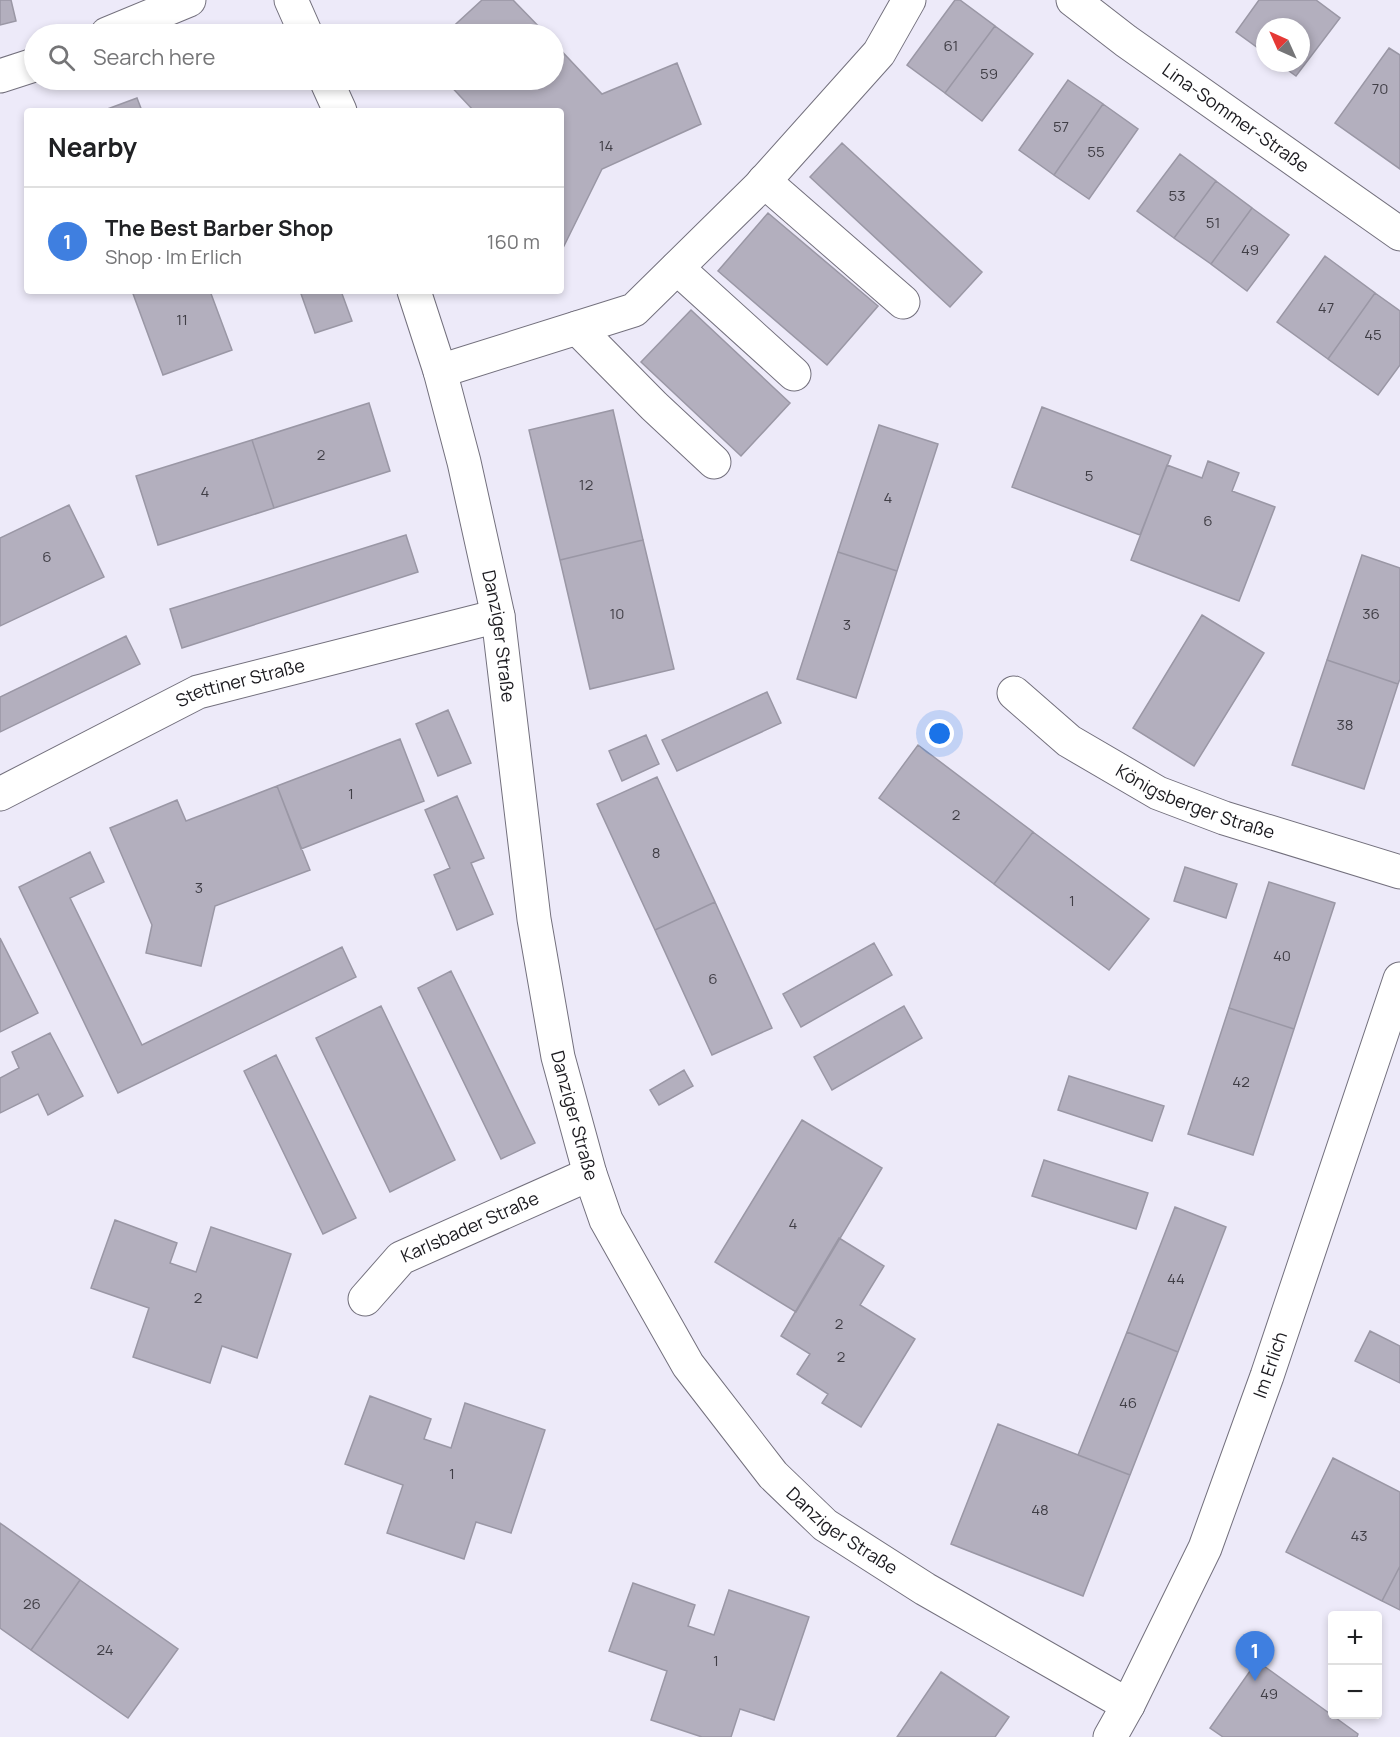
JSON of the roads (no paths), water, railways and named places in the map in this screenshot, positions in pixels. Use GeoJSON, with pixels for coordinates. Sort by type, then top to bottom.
{"type":"FeatureCollection","features":[{"type":"Feature","properties":{"kind":"street"},"geometry":{"type":"LineString","coordinates":[[131,24],[189,0]]}},
{"type":"Feature","properties":{"kind":"street"},"geometry":{"type":"LineString","coordinates":[[291,0],[302,24]]}},
{"type":"Feature","properties":{"kind":"street"},"geometry":{"type":"LineString","coordinates":[[440,371],[634,310],[764,181],[879,53],[909,0]]}},
{"type":"Feature","properties":{"kind":"street","name":"Lina-Sommer-Straße"},"geometry":{"type":"LineString","coordinates":[[1073,0],[1126,41],[1400,234]]}},
{"type":"Feature","properties":{"kind":"street"},"geometry":{"type":"LineString","coordinates":[[0,76],[24,69]]}},
{"type":"Feature","properties":{"kind":"street"},"geometry":{"type":"LineString","coordinates":[[331,90],[339,108]]}},
{"type":"Feature","properties":{"kind":"street"},"geometry":{"type":"LineString","coordinates":[[764,181],[903,302]]}},
{"type":"Feature","properties":{"kind":"street"},"geometry":{"type":"LineString","coordinates":[[676,268],[795,374]]}},
{"type":"Feature","properties":{"kind":"street","name":"Danziger Straße"},"geometry":{"type":"LineString","coordinates":[[415,294],[440,371],[464,462],[498,616],[534,919],[558,1057],[590,1174],[606,1220],[688,1365],[779,1482],[825,1525],[926,1589],[1128,1705]]}},
{"type":"Feature","properties":{"kind":"street"},"geometry":{"type":"LineString","coordinates":[[577,328],[654,406],[714,462]]}},
{"type":"Feature","properties":{"kind":"street","name":"Stettiner Straße"},"geometry":{"type":"LineString","coordinates":[[0,794],[198,692],[498,616]]}},
{"type":"Feature","properties":{"kind":"street","name":"Königsberger Straße"},"geometry":{"type":"LineString","coordinates":[[1014,693],[1069,741],[1158,793],[1224,818],[1400,872]]}},
{"type":"Feature","properties":{"kind":"street","name":"Im Erlich"},"geometry":{"type":"LineString","coordinates":[[1110,1737],[1205,1548],[1267,1376],[1400,979]]}},
{"type":"Feature","properties":{"kind":"street","name":"Karlsbader Straße"},"geometry":{"type":"LineString","coordinates":[[365,1299],[401,1258],[590,1174]]}},
{"type":"Feature","properties":{"kind":"place","name":"The Best Barber Shop"},"geometry":{"type":"Point","coordinates":[1255,1681]}}]}
